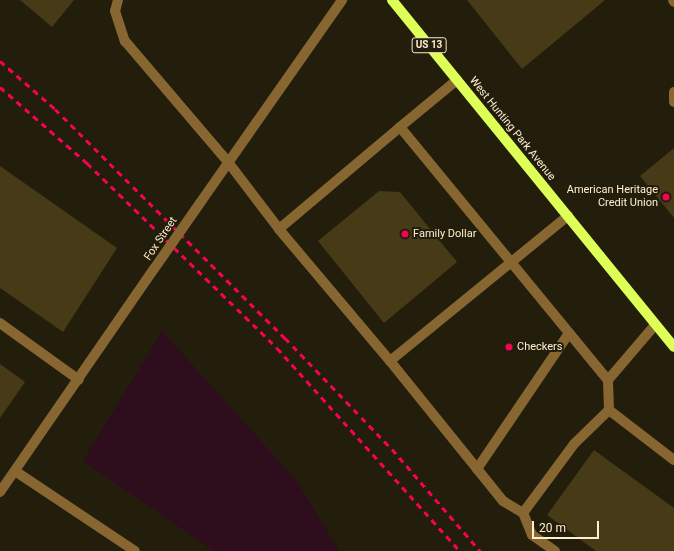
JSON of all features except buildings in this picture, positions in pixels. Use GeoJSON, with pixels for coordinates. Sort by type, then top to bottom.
{"type":"FeatureCollection","features":[{"type":"Feature","properties":{"kind":"main road","name":"West Hunting Park Avenue"},"geometry":{"type":"LineString","coordinates":[[392,0],[674,347]]}},
{"type":"Feature","properties":{"kind":"street"},"geometry":{"type":"LineString","coordinates":[[118,0],[115,11],[125,41],[228,162],[278,229],[390,361],[503,501],[523,513],[532,535],[555,551]]}},
{"type":"Feature","properties":{"kind":"street","name":"Fox Street"},"geometry":{"type":"LineString","coordinates":[[0,492],[342,0]]}},
{"type":"Feature","properties":{"kind":"street"},"geometry":{"type":"LineString","coordinates":[[278,229],[457,80]]}},
{"type":"Feature","properties":{"kind":"street"},"geometry":{"type":"LineString","coordinates":[[674,92],[674,102]]}},
{"type":"Feature","properties":{"kind":"street"},"geometry":{"type":"LineString","coordinates":[[400,127],[608,380],[609,410],[574,444],[536,498],[523,513]]}},
{"type":"Feature","properties":{"kind":"street"},"geometry":{"type":"LineString","coordinates":[[390,361],[568,216]]}},
{"type":"Feature","properties":{"kind":"street"},"geometry":{"type":"LineString","coordinates":[[0,322],[79,380]]}},
{"type":"Feature","properties":{"kind":"street"},"geometry":{"type":"LineString","coordinates":[[608,380],[655,325]]}},
{"type":"Feature","properties":{"kind":"street"},"geometry":{"type":"LineString","coordinates":[[477,469],[569,334]]}},
{"type":"Feature","properties":{"kind":"street"},"geometry":{"type":"LineString","coordinates":[[609,410],[674,460]]}},
{"type":"Feature","properties":{"kind":"street"},"geometry":{"type":"LineString","coordinates":[[15,471],[135,551]]}},
{"type":"Feature","properties":{"kind":"shaded area"},"geometry":{"type":"Polygon","coordinates":[[[162,331],[296,480],[339,551],[214,551],[83,461],[162,331]]]}},
{"type":"Feature","properties":{"kind":"railway"},"geometry":{"type":"LineString","coordinates":[[0,61],[55,109],[285,338],[392,449],[480,551]]}},
{"type":"Feature","properties":{"kind":"railway"},"geometry":{"type":"LineString","coordinates":[[0,87],[87,163],[277,348],[460,551]]}},
{"type":"Feature","properties":{"kind":"place","name":"American Heritage Credit Union"},"geometry":{"type":"Point","coordinates":[666,197]}},
{"type":"Feature","properties":{"kind":"place","name":"Family Dollar"},"geometry":{"type":"Point","coordinates":[405,234]}},
{"type":"Feature","properties":{"kind":"place","name":"Checkers"},"geometry":{"type":"Point","coordinates":[509,347]}}]}
